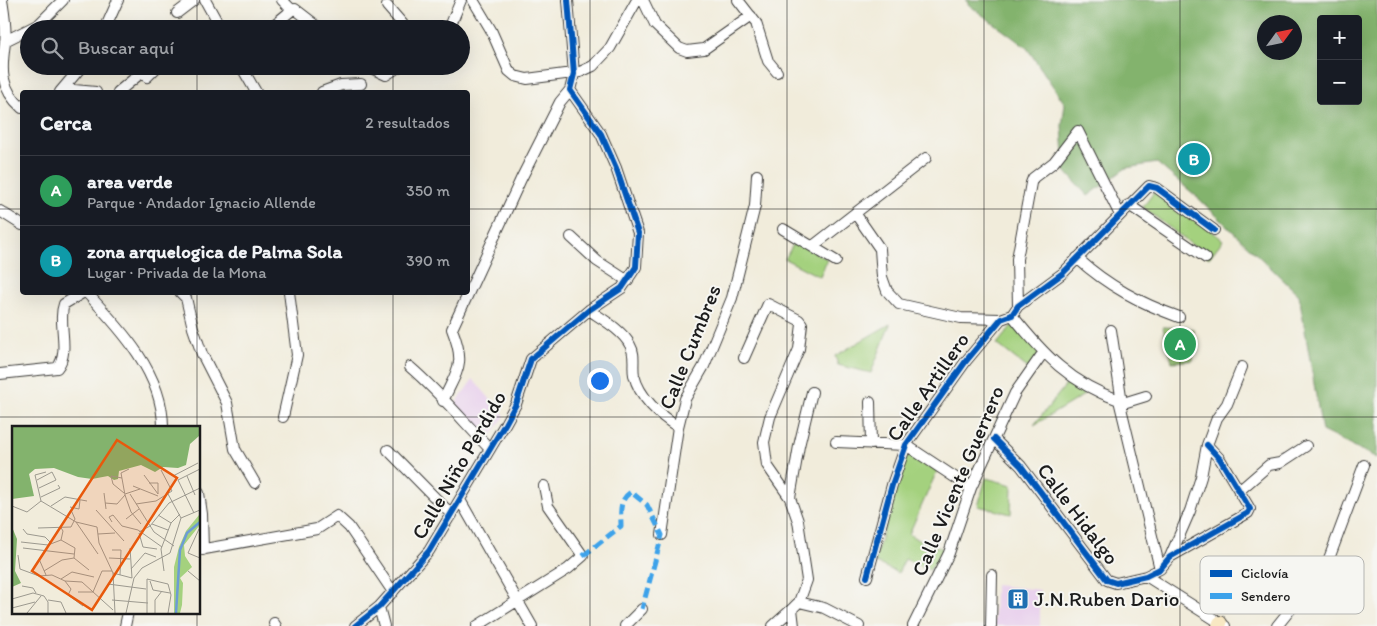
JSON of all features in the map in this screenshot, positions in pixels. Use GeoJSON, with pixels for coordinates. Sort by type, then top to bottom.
{"type":"FeatureCollection","features":[{"type":"Feature","properties":{"kind":"street"},"geometry":{"type":"LineString","coordinates":[[2,0],[6,42],[0,63],[1,79],[7,93],[20,106]]}},
{"type":"Feature","properties":{"kind":"street"},"geometry":{"type":"LineString","coordinates":[[43,20],[63,0]]}},
{"type":"Feature","properties":{"kind":"street"},"geometry":{"type":"LineString","coordinates":[[109,20],[118,0]]}},
{"type":"Feature","properties":{"kind":"street"},"geometry":{"type":"LineString","coordinates":[[177,13],[194,0]]}},
{"type":"Feature","properties":{"kind":"street"},"geometry":{"type":"LineString","coordinates":[[205,0],[216,20]]}},
{"type":"Feature","properties":{"kind":"street"},"geometry":{"type":"LineString","coordinates":[[282,0],[295,6],[311,20]]}},
{"type":"Feature","properties":{"kind":"street"},"geometry":{"type":"LineString","coordinates":[[453,20],[461,0]]}},
{"type":"Feature","properties":{"kind":"street"},"geometry":{"type":"LineString","coordinates":[[473,0],[491,30],[508,71],[515,76],[527,79],[574,74],[593,66],[610,48],[637,0]]}},
{"type":"Feature","properties":{"kind":"street"},"geometry":{"type":"LineString","coordinates":[[470,291],[521,179],[560,102],[570,90],[574,74],[568,0]]}},
{"type":"Feature","properties":{"kind":"street"},"geometry":{"type":"LineString","coordinates":[[643,0],[656,25],[679,48],[694,51],[704,49],[751,16]]}},
{"type":"Feature","properties":{"kind":"street"},"geometry":{"type":"LineString","coordinates":[[738,0],[751,16],[768,61],[777,72]]}},
{"type":"Feature","properties":{"kind":"street"},"geometry":{"type":"LineString","coordinates":[[279,20],[295,6]]}},
{"type":"Feature","properties":{"kind":"street"},"geometry":{"type":"LineString","coordinates":[[387,6],[399,20]]}},
{"type":"Feature","properties":{"kind":"street"},"geometry":{"type":"LineString","coordinates":[[6,42],[20,34]]}},
{"type":"Feature","properties":{"kind":"street"},"geometry":{"type":"LineString","coordinates":[[62,90],[74,75]]}},
{"type":"Feature","properties":{"kind":"street"},"geometry":{"type":"LineString","coordinates":[[120,90],[139,75]]}},
{"type":"Feature","properties":{"kind":"street"},"geometry":{"type":"LineString","coordinates":[[246,75],[255,90]]}},
{"type":"Feature","properties":{"kind":"street"},"geometry":{"type":"LineString","coordinates":[[327,90],[340,85],[361,88],[365,75]]}},
{"type":"Feature","properties":{"kind":"street"},"geometry":{"type":"LineString","coordinates":[[570,90],[600,134],[616,168],[638,233],[636,267],[628,282],[597,261],[571,237]]}},
{"type":"Feature","properties":{"kind":"street"},"geometry":{"type":"LineString","coordinates":[[1018,306],[1017,259],[1031,183],[1033,178],[1054,162],[1078,131],[1120,215]]}},
{"type":"Feature","properties":{"kind":"street"},"geometry":{"type":"LineString","coordinates":[[814,246],[926,158]]}},
{"type":"Feature","properties":{"kind":"street","name":"Calle Cumbres"},"geometry":{"type":"LineString","coordinates":[[662,535],[678,427],[685,399],[696,382],[732,298],[755,206],[757,174]]}},
{"type":"Feature","properties":{"kind":"street"},"geometry":{"type":"LineString","coordinates":[[855,213],[880,249],[882,277],[887,291],[899,304],[961,318],[1001,319],[1012,315],[1018,306],[1045,288],[1077,258],[1146,188],[1152,186],[1214,230]]}},
{"type":"Feature","properties":{"kind":"street"},"geometry":{"type":"LineString","coordinates":[[1129,205],[1206,258]]}},
{"type":"Feature","properties":{"kind":"street"},"geometry":{"type":"LineString","coordinates":[[0,211],[20,224]]}},
{"type":"Feature","properties":{"kind":"street"},"geometry":{"type":"LineString","coordinates":[[783,229],[836,260]]}},
{"type":"Feature","properties":{"kind":"street"},"geometry":{"type":"LineString","coordinates":[[1077,258],[1099,278],[1128,296],[1146,306],[1179,317]]}},
{"type":"Feature","properties":{"kind":"street","name":"Calle Niño Perdido"},"geometry":{"type":"LineString","coordinates":[[355,626],[379,607],[429,551],[516,404],[531,359],[589,310],[628,282]]}},
{"type":"Feature","properties":{"kind":"street"},"geometry":{"type":"LineString","coordinates":[[0,374],[56,368],[60,364],[64,337],[61,312],[64,304],[80,295]]}},
{"type":"Feature","properties":{"kind":"street"},"geometry":{"type":"LineString","coordinates":[[88,295],[126,337],[142,361],[155,392],[163,426]]}},
{"type":"Feature","properties":{"kind":"street"},"geometry":{"type":"LineString","coordinates":[[183,295],[186,298],[193,328],[202,354],[227,403],[235,449],[255,483]]}},
{"type":"Feature","properties":{"kind":"street"},"geometry":{"type":"LineString","coordinates":[[283,417],[297,356],[289,295]]}},
{"type":"Feature","properties":{"kind":"street"},"geometry":{"type":"LineString","coordinates":[[443,401],[460,365],[460,351],[452,330],[468,295]]}},
{"type":"Feature","properties":{"kind":"street"},"geometry":{"type":"LineString","coordinates":[[744,358],[768,304],[800,320],[802,324],[799,349],[770,417],[764,442],[767,465],[790,498],[798,522],[807,580],[795,605],[772,626]]}},
{"type":"Feature","properties":{"kind":"street"},"geometry":{"type":"LineString","coordinates":[[589,310],[624,336],[630,344],[637,385],[659,416],[678,427]]}},
{"type":"Feature","properties":{"kind":"street"},"geometry":{"type":"LineString","coordinates":[[1012,315],[1042,353],[1082,383],[1119,402],[1146,396]]}},
{"type":"Feature","properties":{"kind":"street","name":"Calle Artillero"},"geometry":{"type":"LineString","coordinates":[[867,577],[892,485],[906,445],[966,361],[1001,319]]}},
{"type":"Feature","properties":{"kind":"street"},"geometry":{"type":"LineString","coordinates":[[1111,330],[1121,396],[1119,402],[1160,569]]}},
{"type":"Feature","properties":{"kind":"street","name":"Calle Vicente Guerrero"},"geometry":{"type":"LineString","coordinates":[[913,626],[949,553],[971,488],[1015,392],[1042,353]]}},
{"type":"Feature","properties":{"kind":"street"},"geometry":{"type":"LineString","coordinates":[[410,367],[434,388],[443,401],[490,449]]}},
{"type":"Feature","properties":{"kind":"street"},"geometry":{"type":"LineString","coordinates":[[1146,576],[1160,569],[1170,557],[1199,486],[1207,444],[1216,418],[1226,404],[1242,367]]}},
{"type":"Feature","properties":{"kind":"street"},"geometry":{"type":"LineString","coordinates":[[790,498],[799,446],[812,392]]}},
{"type":"Feature","properties":{"kind":"street"},"geometry":{"type":"LineString","coordinates":[[870,402],[870,444]]}},
{"type":"Feature","properties":{"kind":"street","name":"Calle Hidalgo"},"geometry":{"type":"LineString","coordinates":[[994,440],[1021,466],[1107,580],[1116,583],[1146,576],[1200,611]]}},
{"type":"Feature","properties":{"kind":"street"},"geometry":{"type":"LineString","coordinates":[[836,442],[906,445],[971,488]]}},
{"type":"Feature","properties":{"kind":"street"},"geometry":{"type":"LineString","coordinates":[[1170,557],[1248,513],[1250,509],[1220,459],[1207,444]]}},
{"type":"Feature","properties":{"kind":"street"},"geometry":{"type":"LineString","coordinates":[[1239,491],[1269,464],[1280,463],[1306,446]]}},
{"type":"Feature","properties":{"kind":"street"},"geometry":{"type":"LineString","coordinates":[[388,450],[452,515]]}},
{"type":"Feature","properties":{"kind":"street"},"geometry":{"type":"LineString","coordinates":[[1330,556],[1364,465]]}},
{"type":"Feature","properties":{"kind":"street"},"geometry":{"type":"LineString","coordinates":[[477,626],[568,569],[583,556],[548,506],[544,486]]}},
{"type":"Feature","properties":{"kind":"street"},"geometry":{"type":"LineString","coordinates":[[200,500],[202,514],[201,550],[317,529],[337,516],[349,526],[393,592]]}},
{"type":"Feature","properties":{"kind":"street"},"geometry":{"type":"LineString","coordinates":[[460,500],[532,626]]}},
{"type":"Feature","properties":{"kind":"street"},"geometry":{"type":"LineString","coordinates":[[991,626],[992,575]]}},
{"type":"Feature","properties":{"kind":"street"},"geometry":{"type":"LineString","coordinates":[[794,626],[795,605]]}},
{"type":"Feature","properties":{"kind":"street"},"geometry":{"type":"LineString","coordinates":[[795,605],[824,608],[859,626]]}},
{"type":"Feature","properties":{"kind":"street"},"geometry":{"type":"LineString","coordinates":[[379,607],[384,626]]}},
{"type":"Feature","properties":{"kind":"street"},"geometry":{"type":"LineString","coordinates":[[625,626],[642,609]]}},
{"type":"Feature","properties":{"kind":"street","name":"Calle Hidalgo"},"geometry":{"type":"LineString","coordinates":[[1204,614],[1221,625]]}},
{"type":"Feature","properties":{"kind":"street"},"geometry":{"type":"LineString","coordinates":[[1277,626],[1287,614]]}},
{"type":"Feature","properties":{"kind":"shaded area"},"geometry":{"type":"Polygon","coordinates":[[[473,379],[505,416],[487,441],[454,406],[473,379]]]}},
{"type":"Feature","properties":{"kind":"shaded area"},"geometry":{"type":"Polygon","coordinates":[[[995,585],[1040,590],[1040,626],[994,626],[995,585]]]}},
{"type":"Feature","properties":{"kind":"green space"},"geometry":{"type":"Polygon","coordinates":[[[966,0],[1377,0],[1377,458],[1322,431],[1299,295],[1196,196],[1157,163],[1126,168],[1088,196],[1065,171],[1062,126],[1065,104],[1027,48],[969,5],[966,0]]]}},
{"type":"Feature","properties":{"kind":"green space"},"geometry":{"type":"Polygon","coordinates":[[[1157,188],[1223,240],[1209,258],[1143,207],[1157,188]]]}},
{"type":"Feature","properties":{"kind":"green space"},"geometry":{"type":"Polygon","coordinates":[[[795,241],[827,259],[820,277],[785,259],[795,241]]]}},
{"type":"Feature","properties":{"kind":"green space"},"geometry":{"type":"Polygon","coordinates":[[[890,324],[871,373],[838,365],[835,356],[890,324]]]}},
{"type":"Feature","properties":{"kind":"green space"},"geometry":{"type":"Polygon","coordinates":[[[1013,324],[1040,352],[1030,370],[997,344],[1013,324]]]}},
{"type":"Feature","properties":{"kind":"green space"},"geometry":{"type":"Polygon","coordinates":[[[1163,327],[1194,329],[1193,360],[1172,362],[1163,327]]]}},
{"type":"Feature","properties":{"kind":"green space"},"geometry":{"type":"Polygon","coordinates":[[[1069,381],[1084,395],[1034,425],[1069,381]]]}},
{"type":"Feature","properties":{"kind":"green space"},"geometry":{"type":"Polygon","coordinates":[[[907,450],[937,471],[909,534],[918,540],[944,549],[930,570],[905,559],[898,573],[874,562],[907,450]]]}},
{"type":"Feature","properties":{"kind":"green space"},"geometry":{"type":"Polygon","coordinates":[[[986,478],[1012,485],[1011,514],[978,506],[986,478]]]}},
{"type":"Feature","properties":{"kind":"marked path"},"geometry":{"type":"LineString","coordinates":[[583,556],[621,526],[621,507],[627,495],[631,492],[647,505],[662,535],[642,609]]}},
{"type":"Feature","properties":{"kind":"cycle path"},"geometry":{"type":"LineString","coordinates":[[355,626],[379,607],[429,551],[516,404],[531,359],[589,310],[622,288],[636,267],[638,233],[616,168],[601,134],[570,90],[574,74],[568,0]]}},
{"type":"Feature","properties":{"kind":"cycle path"},"geometry":{"type":"LineString","coordinates":[[867,577],[892,485],[906,445],[966,361],[1001,319],[1012,315],[1018,306],[1063,273],[1149,186],[1157,188],[1214,230]]}},
{"type":"Feature","properties":{"kind":"cycle path"},"geometry":{"type":"LineString","coordinates":[[994,439],[1021,466],[1107,580],[1116,583],[1146,576],[1160,569],[1170,557],[1248,513],[1250,509],[1220,459],[1207,445]]}},
{"type":"Feature","properties":{"kind":"place","name":"zona arquelogica de Palma Sola"},"geometry":{"type":"Point","coordinates":[1194,159]}},
{"type":"Feature","properties":{"kind":"place","name":"area verde"},"geometry":{"type":"Point","coordinates":[1180,344]}},
{"type":"Feature","properties":{"kind":"place","name":"J.N.Ruben Dario"},"geometry":{"type":"Point","coordinates":[1018,599]}}]}
